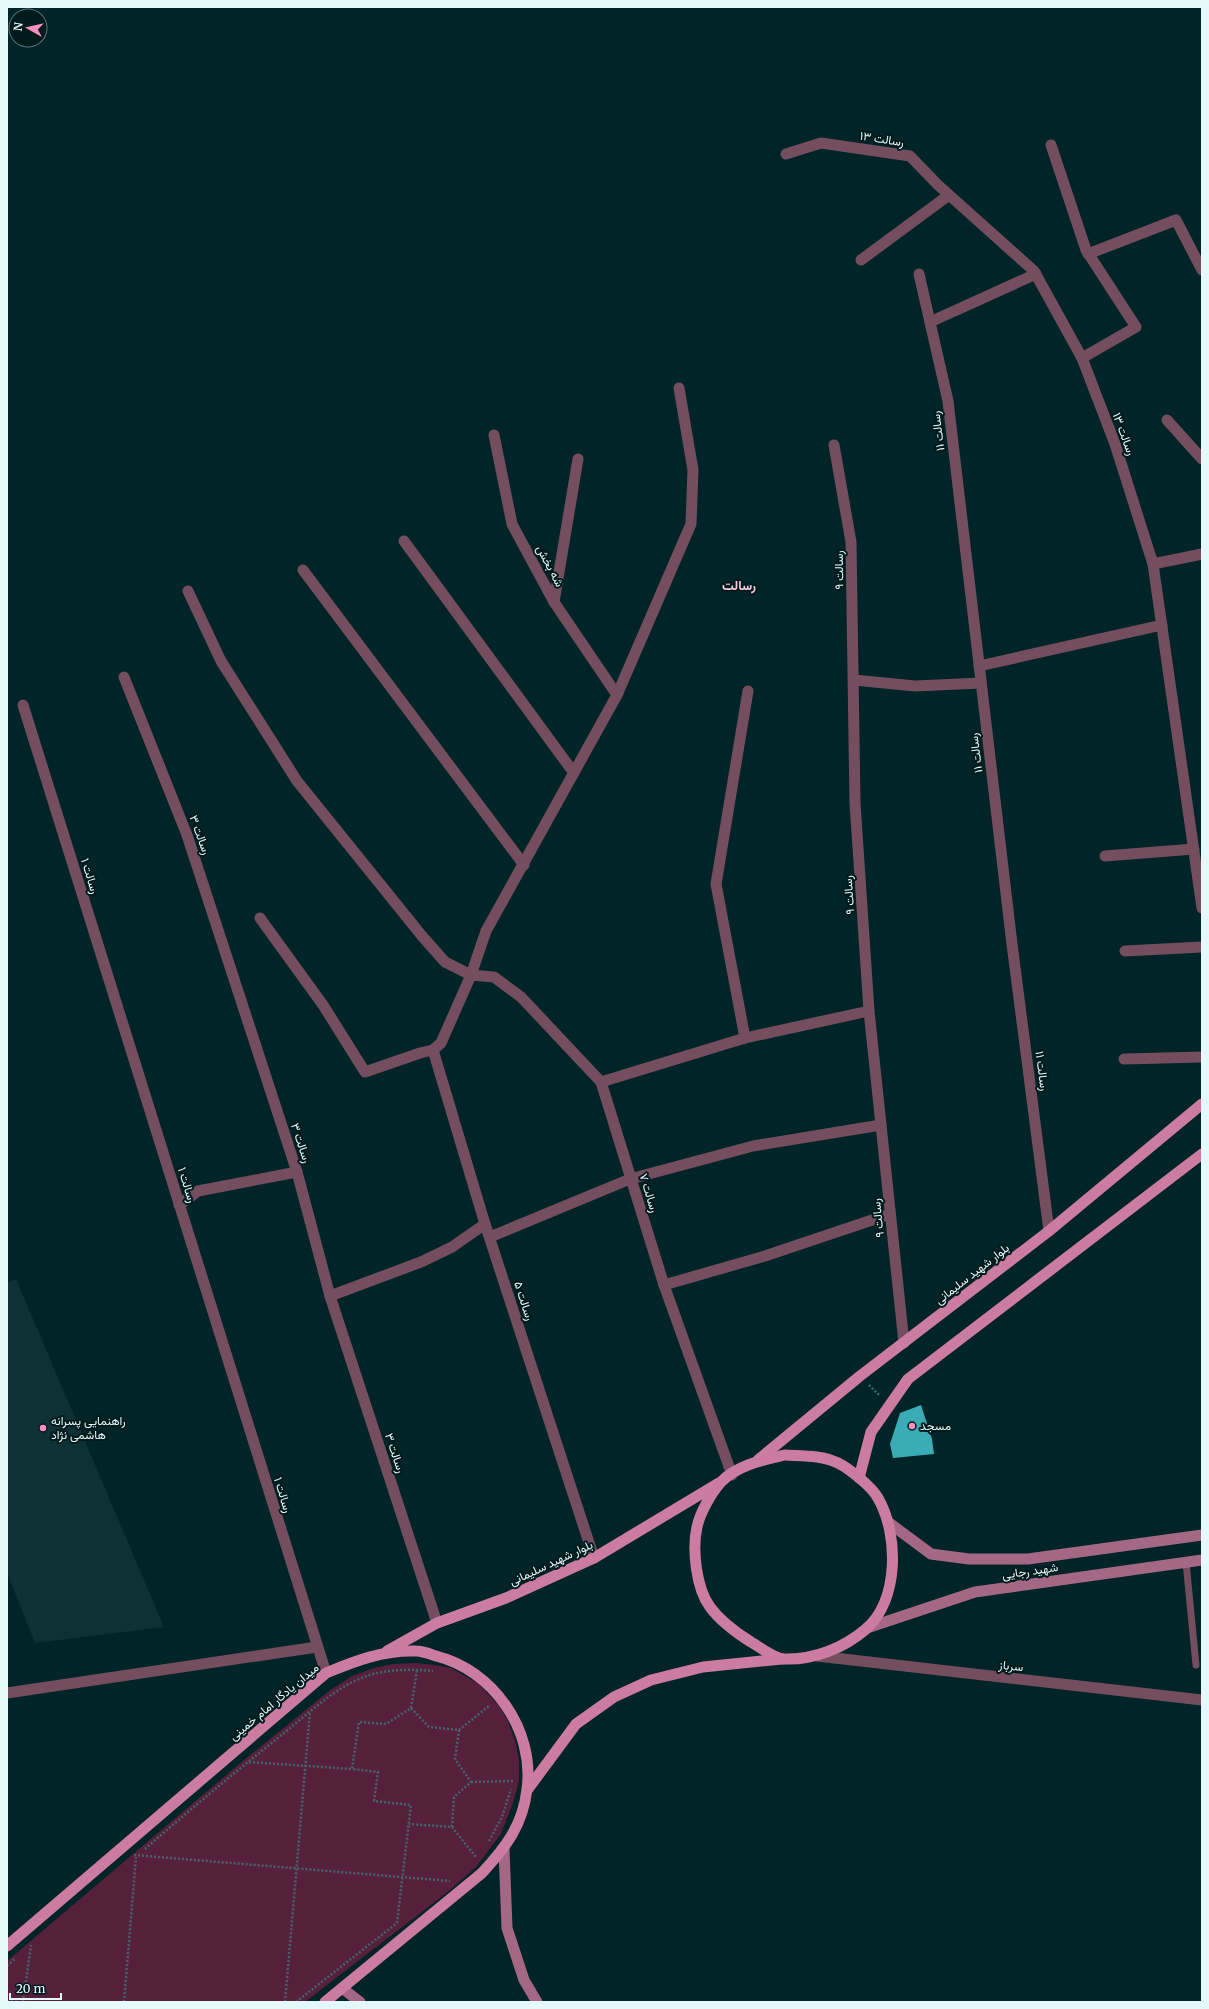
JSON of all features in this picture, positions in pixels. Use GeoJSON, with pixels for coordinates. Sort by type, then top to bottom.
{"type":"FeatureCollection","features":[{"type":"Feature","properties":{"kind":"main road","name":"بلوار شهید سلیمانی"},"geometry":{"type":"LineString","coordinates":[[385,1652],[437,1623],[506,1598],[594,1558],[732,1474],[756,1462],[860,1376],[1050,1231],[1202,1104]]}},
{"type":"Feature","properties":{"kind":"main road"},"geometry":{"type":"LineString","coordinates":[[859,1478],[871,1432],[908,1379],[1202,1154]]}},
{"type":"Feature","properties":{"kind":"main road"},"geometry":{"type":"LineString","coordinates":[[528,1789],[576,1724],[614,1697],[651,1680],[703,1667],[817,1656],[844,1644],[867,1628],[882,1606],[892,1578],[894,1548],[888,1522],[878,1498],[859,1478],[838,1463],[810,1456],[785,1455],[756,1462]]}},
{"type":"Feature","properties":{"kind":"main road"},"geometry":{"type":"LineString","coordinates":[[721,1482],[707,1504],[697,1526],[695,1546],[698,1577],[709,1606],[732,1630],[782,1659]]}},
{"type":"Feature","properties":{"kind":"main road","name":"شهید رجایی"},"geometry":{"type":"LineString","coordinates":[[888,1522],[931,1554],[969,1559],[1028,1559],[1202,1535]]}},
{"type":"Feature","properties":{"kind":"main road","name":"شهید رجایی"},"geometry":{"type":"LineString","coordinates":[[867,1628],[974,1592],[1202,1560]]}},
{"type":"Feature","properties":{"kind":"main road","name":"میدان یادگار امام خمینی"},"geometry":{"type":"LineString","coordinates":[[7,1946],[326,1673],[354,1661],[385,1652],[424,1653],[449,1659],[478,1674],[501,1697],[518,1725],[527,1756],[528,1789],[520,1820],[504,1849],[482,1873],[325,2002]]}},
{"type":"Feature","properties":{"kind":"main road"},"geometry":{"type":"LineString","coordinates":[[504,1849],[507,1928],[524,1980],[537,2002]]}},
{"type":"Feature","properties":{"kind":"main road"},"geometry":{"type":"LineString","coordinates":[[342,1988],[360,2002]]}},
{"type":"Feature","properties":{"kind":"street","name":"رسالت ۱۳"},"geometry":{"type":"LineString","coordinates":[[786,154],[821,143],[910,156],[949,195],[1036,274],[1082,358],[1115,444],[1153,564],[1202,908]]}},
{"type":"Feature","properties":{"kind":"street"},"geometry":{"type":"LineString","coordinates":[[1051,145],[1088,254],[1136,327],[1082,358]]}},
{"type":"Feature","properties":{"kind":"street"},"geometry":{"type":"LineString","coordinates":[[861,260],[949,195]]}},
{"type":"Feature","properties":{"kind":"street"},"geometry":{"type":"LineString","coordinates":[[1088,254],[1176,220],[1202,270]]}},
{"type":"Feature","properties":{"kind":"street","name":"رسالت ۱۱"},"geometry":{"type":"LineString","coordinates":[[919,274],[948,401],[1012,944],[1050,1231]]}},
{"type":"Feature","properties":{"kind":"street"},"geometry":{"type":"LineString","coordinates":[[930,322],[1036,274]]}},
{"type":"Feature","properties":{"kind":"street"},"geometry":{"type":"LineString","coordinates":[[260,918],[323,1005],[365,1072],[420,1052],[433,1050],[441,1043],[472,975],[486,931],[524,865],[617,694],[691,524],[693,470],[679,388]]}},
{"type":"Feature","properties":{"kind":"street"},"geometry":{"type":"LineString","coordinates":[[1167,420],[1202,458]]}},
{"type":"Feature","properties":{"kind":"street","name":"شه بخش"},"geometry":{"type":"LineString","coordinates":[[494,435],[512,524],[554,602],[617,694]]}},
{"type":"Feature","properties":{"kind":"street","name":"رسالت ۹"},"geometry":{"type":"LineString","coordinates":[[834,445],[851,542],[856,803],[870,1011],[904,1343]]}},
{"type":"Feature","properties":{"kind":"street"},"geometry":{"type":"LineString","coordinates":[[554,602],[578,459]]}},
{"type":"Feature","properties":{"kind":"street"},"geometry":{"type":"LineString","coordinates":[[404,540],[574,772]]}},
{"type":"Feature","properties":{"kind":"street"},"geometry":{"type":"LineString","coordinates":[[1153,564],[1202,554]]}},
{"type":"Feature","properties":{"kind":"street"},"geometry":{"type":"LineString","coordinates":[[303,570],[524,865]]}},
{"type":"Feature","properties":{"kind":"street"},"geometry":{"type":"LineString","coordinates":[[188,591],[221,661],[297,780],[422,936],[445,962],[472,975]]}},
{"type":"Feature","properties":{"kind":"street"},"geometry":{"type":"LineString","coordinates":[[979,666],[1162,625]]}},
{"type":"Feature","properties":{"kind":"street","name":"رسالت ۳"},"geometry":{"type":"LineString","coordinates":[[124,677],[187,835],[297,1172],[330,1296],[437,1623]]}},
{"type":"Feature","properties":{"kind":"street"},"geometry":{"type":"LineString","coordinates":[[854,680],[915,686],[981,683]]}},
{"type":"Feature","properties":{"kind":"street"},"geometry":{"type":"LineString","coordinates":[[744,1038],[716,884],[748,691]]}},
{"type":"Feature","properties":{"kind":"street","name":"رسالت ۱"},"geometry":{"type":"LineString","coordinates":[[23,705],[326,1673]]}},
{"type":"Feature","properties":{"kind":"street"},"geometry":{"type":"LineString","coordinates":[[1105,856],[1194,849]]}},
{"type":"Feature","properties":{"kind":"street"},"geometry":{"type":"LineString","coordinates":[[1125,951],[1202,947]]}},
{"type":"Feature","properties":{"kind":"street","name":"رسالت ۷"},"geometry":{"type":"LineString","coordinates":[[472,975],[494,977],[521,997],[601,1082],[664,1285],[732,1474]]}},
{"type":"Feature","properties":{"kind":"street"},"geometry":{"type":"LineString","coordinates":[[601,1082],[744,1038],[870,1011]]}},
{"type":"Feature","properties":{"kind":"street","name":"رسالت ۵"},"geometry":{"type":"LineString","coordinates":[[433,1050],[485,1224],[594,1558]]}},
{"type":"Feature","properties":{"kind":"street"},"geometry":{"type":"LineString","coordinates":[[1124,1059],[1202,1057]]}},
{"type":"Feature","properties":{"kind":"street"},"geometry":{"type":"LineString","coordinates":[[490,1237],[630,1179],[753,1146],[881,1125]]}},
{"type":"Feature","properties":{"kind":"street"},"geometry":{"type":"LineString","coordinates":[[179,1205],[198,1191],[297,1172]]}},
{"type":"Feature","properties":{"kind":"street"},"geometry":{"type":"LineString","coordinates":[[664,1285],[765,1256],[890,1214]]}},
{"type":"Feature","properties":{"kind":"street"},"geometry":{"type":"LineString","coordinates":[[330,1296],[421,1262],[452,1247],[485,1224]]}},
{"type":"Feature","properties":{"kind":"street"},"geometry":{"type":"LineString","coordinates":[[7,1693],[317,1647]]}},
{"type":"Feature","properties":{"kind":"street","name":"سرباز"},"geometry":{"type":"LineString","coordinates":[[817,1656],[1202,1700]]}},
{"type":"Feature","properties":{"kind":"lane"},"geometry":{"type":"LineString","coordinates":[[1186,1562],[1196,1665]]}},
{"type":"Feature","properties":{"kind":"path"},"geometry":{"type":"LineString","coordinates":[[860,1376],[890,1405]]}},
{"type":"Feature","properties":{"kind":"path"},"geometry":{"type":"LineString","coordinates":[[352,1769],[358,1722],[386,1724],[411,1708],[417,1670]]}},
{"type":"Feature","properties":{"kind":"path"},"geometry":{"type":"LineString","coordinates":[[130,1861],[310,1712],[351,1684],[369,1675],[384,1672],[417,1670],[434,1671]]}},
{"type":"Feature","properties":{"kind":"path"},"geometry":{"type":"LineString","coordinates":[[471,1782],[455,1759],[460,1730],[490,1703],[494,1709]]}},
{"type":"Feature","properties":{"kind":"path"},"geometry":{"type":"LineString","coordinates":[[411,1708],[428,1727],[460,1730]]}},
{"type":"Feature","properties":{"kind":"path"},"geometry":{"type":"LineString","coordinates":[[285,2002],[310,1712]]}},
{"type":"Feature","properties":{"kind":"path"},"geometry":{"type":"LineString","coordinates":[[249,1762],[378,1772],[374,1801],[411,1805],[401,1877],[397,1923]]}},
{"type":"Feature","properties":{"kind":"path"},"geometry":{"type":"LineString","coordinates":[[487,1843],[502,1817],[514,1775]]}},
{"type":"Feature","properties":{"kind":"path"},"geometry":{"type":"LineString","coordinates":[[476,1857],[452,1827],[454,1797],[471,1782],[513,1781]]}},
{"type":"Feature","properties":{"kind":"path"},"geometry":{"type":"LineString","coordinates":[[409,1824],[452,1827]]}},
{"type":"Feature","properties":{"kind":"path"},"geometry":{"type":"LineString","coordinates":[[473,1860],[480,1853]]}},
{"type":"Feature","properties":{"kind":"path"},"geometry":{"type":"LineString","coordinates":[[136,1856],[452,1880],[444,1886]]}},
{"type":"Feature","properties":{"kind":"path"},"geometry":{"type":"LineString","coordinates":[[124,2002],[136,1856]]}},
{"type":"Feature","properties":{"kind":"path"},"geometry":{"type":"LineString","coordinates":[[296,2002],[403,1918]]}},
{"type":"Feature","properties":{"kind":"path"},"geometry":{"type":"LineString","coordinates":[[25,1950],[37,1941]]}},
{"type":"Feature","properties":{"kind":"path"},"geometry":{"type":"LineString","coordinates":[[23,2002],[31,1945]]}},
{"type":"Feature","properties":{"kind":"path"},"geometry":{"type":"LineString","coordinates":[[7,1966],[19,1956]]}},
{"type":"Feature","properties":{"kind":"path"},"geometry":{"type":"LineString","coordinates":[[7,2001],[19,2002]]}},
{"type":"Feature","properties":{"kind":"shaded area","name":"راهنمایی پسرانه هاشمی نژاد"},"geometry":{"type":"Polygon","coordinates":[[[16,1279],[164,1627],[35,1643],[7,1573],[7,1283],[16,1279]]]}},
{"type":"Feature","properties":{"kind":"shaded area"},"geometry":{"type":"Polygon","coordinates":[[[415,1663],[451,1668],[479,1684],[499,1706],[507,1719],[515,1740],[519,1760],[519,1781],[513,1803],[501,1834],[476,1867],[449,1891],[305,2002],[7,2002],[7,1961],[238,1765],[329,1691],[352,1676],[374,1668],[393,1664],[415,1663]]]}},
{"type":"Feature","properties":{"kind":"building","name":"مسجد"},"geometry":{"type":"Polygon","coordinates":[[[921,1405],[932,1439],[934,1454],[893,1458],[890,1444],[900,1413],[921,1405]]]}},
{"type":"Feature","properties":{"kind":"place","name":"مسجد"},"geometry":{"type":"Point","coordinates":[912,1426]}},
{"type":"Feature","properties":{"kind":"place","name":"راهنمایی پسرانه هاشمی نژاد"},"geometry":{"type":"Point","coordinates":[43,1428]}},
{"type":"Feature","properties":{"kind":"district","name":"رسالت"},"geometry":{"type":"Point","coordinates":[739,585]}}]}
